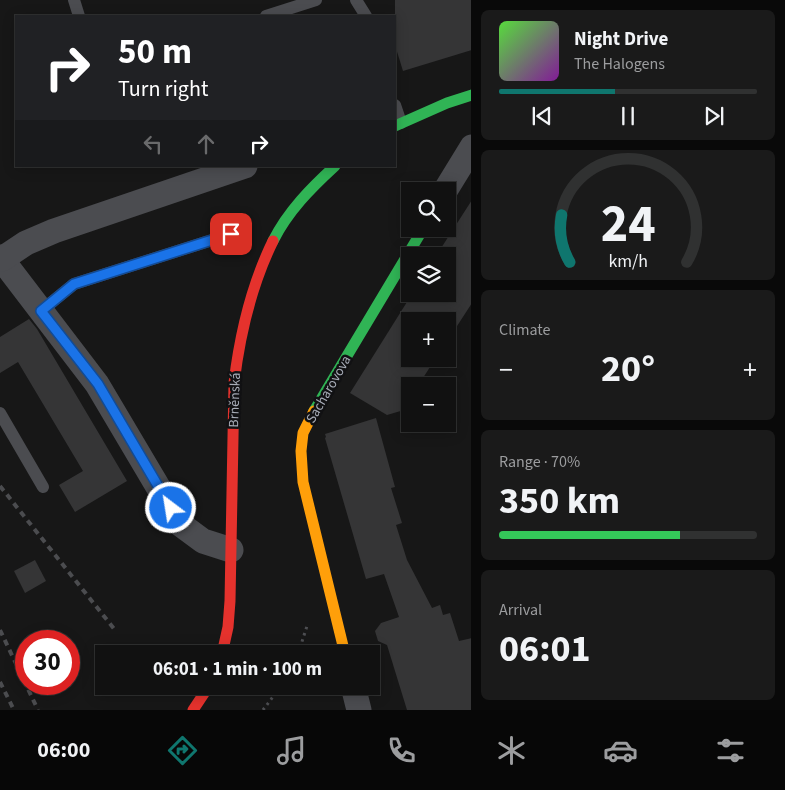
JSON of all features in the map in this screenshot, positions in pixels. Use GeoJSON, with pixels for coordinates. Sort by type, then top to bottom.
{"type":"FeatureCollection","features":[{"type":"Feature","properties":{"kind":"main road"},"geometry":{"type":"LineString","coordinates":[[398,124],[471,95]]}},
{"type":"Feature","properties":{"kind":"main road","name":"Brněnská"},"geometry":{"type":"LineString","coordinates":[[224,645],[232,597],[230,550],[234,382],[241,326],[257,272],[272,240],[293,209],[327,168]]}},
{"type":"Feature","properties":{"kind":"main road","name":"Sacharovova"},"geometry":{"type":"LineString","coordinates":[[343,645],[303,482],[301,451],[303,433],[310,417],[417,237]]}},
{"type":"Feature","properties":{"kind":"main road"},"geometry":{"type":"LineString","coordinates":[[193,710],[202,695]]}},
{"type":"Feature","properties":{"kind":"street"},"geometry":{"type":"LineString","coordinates":[[450,182],[471,147]]}},
{"type":"Feature","properties":{"kind":"street"},"geometry":{"type":"LineString","coordinates":[[230,550],[203,542],[180,524],[98,384],[2,263],[26,243],[54,231],[242,167]]}},
{"type":"Feature","properties":{"kind":"street"},"geometry":{"type":"LineString","coordinates":[[355,695],[359,710]]}},
{"type":"Feature","properties":{"kind":"lane"},"geometry":{"type":"LineString","coordinates":[[74,0],[79,15]]}},
{"type":"Feature","properties":{"kind":"lane"},"geometry":{"type":"LineString","coordinates":[[269,15],[316,0]]}},
{"type":"Feature","properties":{"kind":"lane"},"geometry":{"type":"LineString","coordinates":[[356,0],[365,15]]}},
{"type":"Feature","properties":{"kind":"lane"},"geometry":{"type":"LineString","coordinates":[[396,111],[398,124]]}},
{"type":"Feature","properties":{"kind":"lane"},"geometry":{"type":"LineString","coordinates":[[41,311],[74,284],[231,234]]}},
{"type":"Feature","properties":{"kind":"lane"},"geometry":{"type":"LineString","coordinates":[[0,413],[42,487]]}},
{"type":"Feature","properties":{"kind":"path"},"geometry":{"type":"LineString","coordinates":[[262,710],[273,695]]}},
{"type":"Feature","properties":{"kind":"building"},"geometry":{"type":"Polygon","coordinates":[[[395,0],[471,0],[471,50],[403,71],[396,48],[395,0]]]}},
{"type":"Feature","properties":{"kind":"building"},"geometry":{"type":"Polygon","coordinates":[[[471,202],[471,305],[456,328],[456,312],[401,312],[401,367],[430,367],[424,377],[401,377],[401,411],[387,415],[350,393],[407,302],[456,302],[456,247],[442,247],[448,237],[456,237],[456,225],[471,202]]]}},
{"type":"Feature","properties":{"kind":"building"},"geometry":{"type":"Polygon","coordinates":[[[29,319],[37,329],[127,481],[75,512],[59,485],[83,471],[18,362],[0,373],[0,337],[29,319]]]}},
{"type":"Feature","properties":{"kind":"building"},"geometry":{"type":"Polygon","coordinates":[[[376,418],[395,487],[391,488],[402,523],[396,525],[407,560],[432,608],[440,605],[443,615],[450,613],[459,641],[471,638],[471,710],[407,710],[387,645],[378,641],[375,631],[381,623],[399,617],[384,574],[366,579],[325,434],[376,418]]]}},
{"type":"Feature","properties":{"kind":"building"},"geometry":{"type":"Polygon","coordinates":[[[35,560],[46,581],[25,593],[14,571],[35,560]]]}},
{"type":"Feature","properties":{"kind":"railway"},"geometry":{"type":"LineString","coordinates":[[0,486],[115,630]]}},
{"type":"Feature","properties":{"kind":"railway"},"geometry":{"type":"LineString","coordinates":[[0,630],[38,710]]}},
{"type":"Feature","properties":{"kind":"railway"},"geometry":{"type":"LineString","coordinates":[[0,682],[14,710]]}},
{"type":"Feature","properties":{"kind":"traffic: fast"},"geometry":{"type":"LineString","coordinates":[[396,126],[447,103],[471,95]]}},
{"type":"Feature","properties":{"kind":"traffic: fast"},"geometry":{"type":"LineString","coordinates":[[273,241],[301,200],[334,167]]}},
{"type":"Feature","properties":{"kind":"traffic: fast"},"geometry":{"type":"LineString","coordinates":[[314,411],[418,237]]}},
{"type":"Feature","properties":{"kind":"traffic: slow"},"geometry":{"type":"LineString","coordinates":[[314,411],[303,433],[301,451],[303,482],[343,645]]}},
{"type":"Feature","properties":{"kind":"traffic: jam"},"geometry":{"type":"LineString","coordinates":[[224,645],[228,627],[230,601],[234,383],[248,310],[258,275],[273,241]]}},
{"type":"Feature","properties":{"kind":"traffic: jam"},"geometry":{"type":"LineString","coordinates":[[193,710],[203,695]]}},
{"type":"Feature","properties":{"kind":"route"},"geometry":{"type":"LineString","coordinates":[[171,508],[98,384],[41,311],[74,284],[231,234]]}}]}
